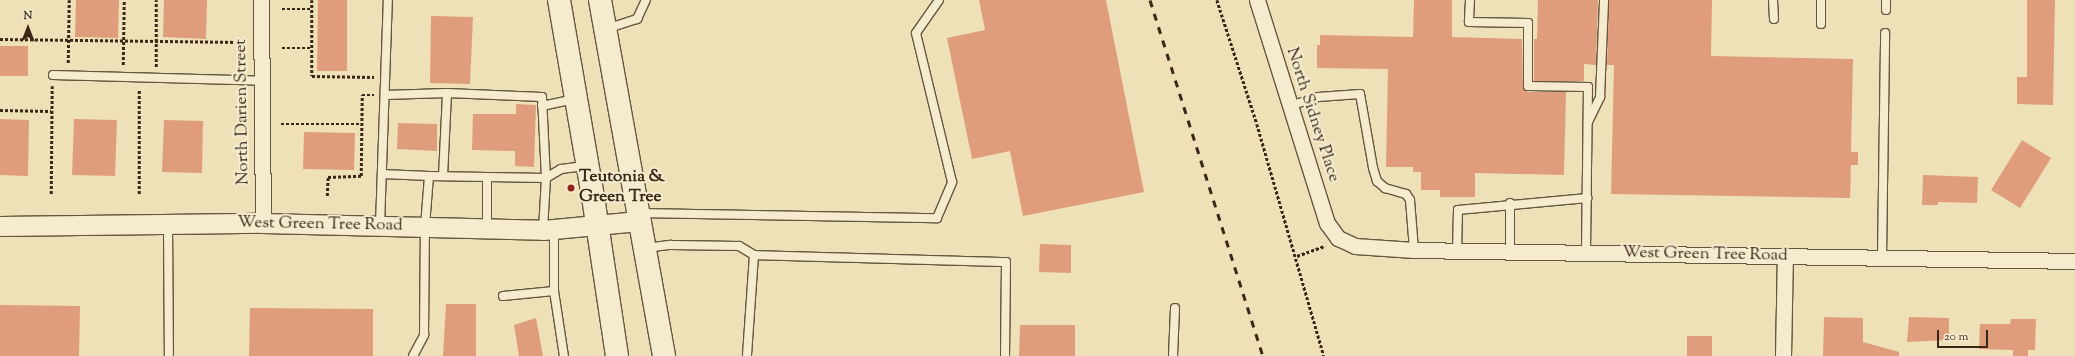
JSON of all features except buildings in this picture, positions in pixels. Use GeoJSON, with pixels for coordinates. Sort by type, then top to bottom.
{"type":"FeatureCollection","features":[{"type":"Feature","properties":{"kind":"main road"},"geometry":{"type":"LineString","coordinates":[[559,0],[598,226],[617,356]]}},
{"type":"Feature","properties":{"kind":"main road"},"geometry":{"type":"LineString","coordinates":[[600,0],[664,356]]}},
{"type":"Feature","properties":{"kind":"street","name":"North Darien Street"},"geometry":{"type":"LineString","coordinates":[[261,0],[263,81],[263,223]]}},
{"type":"Feature","properties":{"kind":"street","name":"North Sidney Place"},"geometry":{"type":"LineString","coordinates":[[1257,0],[1289,106],[1327,223],[1338,238]]}},
{"type":"Feature","properties":{"kind":"street","name":"West Green Tree Road"},"geometry":{"type":"LineString","coordinates":[[0,226],[263,223],[549,229],[598,226],[638,217]]}},
{"type":"Feature","properties":{"kind":"street","name":"West Green Tree Road"},"geometry":{"type":"LineString","coordinates":[[1338,238],[1355,246],[1414,250],[2075,261]]}},
{"type":"Feature","properties":{"kind":"street"},"geometry":{"type":"LineString","coordinates":[[1783,356],[1784,256]]}},
{"type":"Feature","properties":{"kind":"lane"},"geometry":{"type":"LineString","coordinates":[[380,225],[388,0]]}},
{"type":"Feature","properties":{"kind":"lane"},"geometry":{"type":"LineString","coordinates":[[605,29],[637,19],[646,0]]}},
{"type":"Feature","properties":{"kind":"lane"},"geometry":{"type":"LineString","coordinates":[[638,217],[937,218],[952,182],[916,34],[940,0]]}},
{"type":"Feature","properties":{"kind":"lane"},"geometry":{"type":"LineString","coordinates":[[1470,0],[1469,22],[1528,23],[1528,86],[1588,88],[1586,253]]}},
{"type":"Feature","properties":{"kind":"lane"},"geometry":{"type":"LineString","coordinates":[[1588,123],[1600,97],[1604,0]]}},
{"type":"Feature","properties":{"kind":"lane"},"geometry":{"type":"LineString","coordinates":[[1773,0],[1774,19]]}},
{"type":"Feature","properties":{"kind":"lane"},"geometry":{"type":"LineString","coordinates":[[1821,0],[1821,24]]}},
{"type":"Feature","properties":{"kind":"lane"},"geometry":{"type":"LineString","coordinates":[[1886,0],[1886,10]]}},
{"type":"Feature","properties":{"kind":"lane"},"geometry":{"type":"LineString","coordinates":[[1882,258],[1885,33]]}},
{"type":"Feature","properties":{"kind":"lane"},"geometry":{"type":"LineString","coordinates":[[53,75],[263,81]]}},
{"type":"Feature","properties":{"kind":"lane"},"geometry":{"type":"LineString","coordinates":[[385,95],[447,93],[542,97],[554,291],[564,356]]}},
{"type":"Feature","properties":{"kind":"lane"},"geometry":{"type":"LineString","coordinates":[[443,176],[447,93]]}},
{"type":"Feature","properties":{"kind":"lane"},"geometry":{"type":"LineString","coordinates":[[1289,106],[1318,97],[1360,94],[1372,168],[1377,181],[1386,188],[1406,194],[1410,200],[1414,250]]}},
{"type":"Feature","properties":{"kind":"lane"},"geometry":{"type":"LineString","coordinates":[[542,106],[576,99]]}},
{"type":"Feature","properties":{"kind":"lane"},"geometry":{"type":"LineString","coordinates":[[382,174],[546,178],[561,169],[588,166]]}},
{"type":"Feature","properties":{"kind":"lane"},"geometry":{"type":"LineString","coordinates":[[413,356],[424,335],[425,226],[429,176]]}},
{"type":"Feature","properties":{"kind":"lane"},"geometry":{"type":"LineString","coordinates":[[487,177],[487,228]]}},
{"type":"Feature","properties":{"kind":"lane"},"geometry":{"type":"LineString","coordinates":[[1457,251],[1458,210],[1510,203],[1587,198]]}},
{"type":"Feature","properties":{"kind":"lane"},"geometry":{"type":"LineString","coordinates":[[1510,203],[1510,252]]}},
{"type":"Feature","properties":{"kind":"lane"},"geometry":{"type":"LineString","coordinates":[[168,224],[169,356]]}},
{"type":"Feature","properties":{"kind":"lane"},"geometry":{"type":"LineString","coordinates":[[644,248],[671,245],[739,246],[754,255],[1006,262],[1005,356]]}},
{"type":"Feature","properties":{"kind":"lane"},"geometry":{"type":"LineString","coordinates":[[748,356],[754,255]]}},
{"type":"Feature","properties":{"kind":"lane"},"geometry":{"type":"LineString","coordinates":[[503,296],[554,291]]}},
{"type":"Feature","properties":{"kind":"lane"},"geometry":{"type":"LineString","coordinates":[[1173,356],[1174,308]]}},
{"type":"Feature","properties":{"kind":"path"},"geometry":{"type":"LineString","coordinates":[[68,75],[69,0]]}},
{"type":"Feature","properties":{"kind":"path"},"geometry":{"type":"LineString","coordinates":[[123,77],[124,0]]}},
{"type":"Feature","properties":{"kind":"path"},"geometry":{"type":"LineString","coordinates":[[156,0],[156,78]]}},
{"type":"Feature","properties":{"kind":"path"},"geometry":{"type":"LineString","coordinates":[[312,0],[312,76],[386,77]]}},
{"type":"Feature","properties":{"kind":"path"},"geometry":{"type":"LineString","coordinates":[[1216,0],[1297,256],[1324,356]]}},
{"type":"Feature","properties":{"kind":"path"},"geometry":{"type":"LineString","coordinates":[[282,9],[312,9]]}},
{"type":"Feature","properties":{"kind":"path"},"geometry":{"type":"LineString","coordinates":[[0,39],[123,42],[241,42]]}},
{"type":"Feature","properties":{"kind":"path"},"geometry":{"type":"LineString","coordinates":[[282,48],[311,48]]}},
{"type":"Feature","properties":{"kind":"path"},"geometry":{"type":"LineString","coordinates":[[51,194],[51,111],[53,75]]}},
{"type":"Feature","properties":{"kind":"path"},"geometry":{"type":"LineString","coordinates":[[139,77],[139,194]]}},
{"type":"Feature","properties":{"kind":"path"},"geometry":{"type":"LineString","coordinates":[[327,196],[328,177],[361,176],[362,95],[385,95]]}},
{"type":"Feature","properties":{"kind":"path"},"geometry":{"type":"LineString","coordinates":[[0,110],[51,111]]}},
{"type":"Feature","properties":{"kind":"path"},"geometry":{"type":"LineString","coordinates":[[281,124],[361,124]]}},
{"type":"Feature","properties":{"kind":"path"},"geometry":{"type":"LineString","coordinates":[[1297,256],[1324,247],[1338,238]]}},
{"type":"Feature","properties":{"kind":"railway"},"geometry":{"type":"LineString","coordinates":[[1150,0],[1263,356]]}},
{"type":"Feature","properties":{"kind":"place","name":"Teutonia & Green Tree"},"geometry":{"type":"Point","coordinates":[571,188]}}]}
